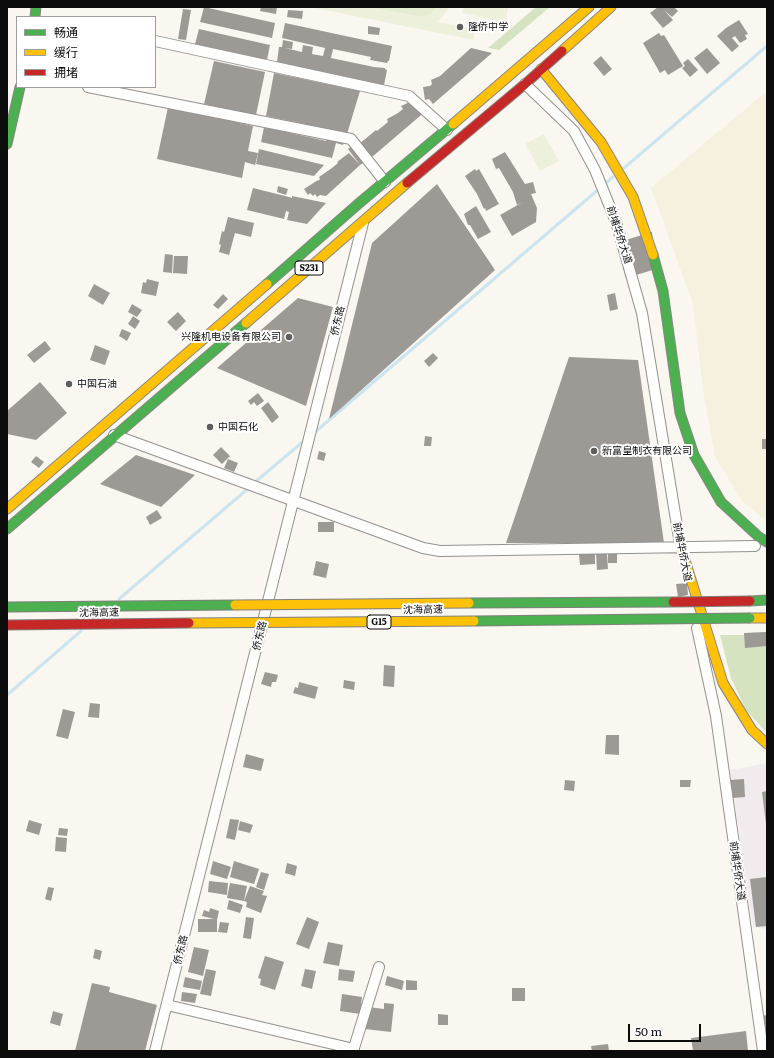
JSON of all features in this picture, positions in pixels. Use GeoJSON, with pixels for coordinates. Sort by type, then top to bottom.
{"type":"FeatureCollection","features":[{"type":"Feature","properties":{"kind":"main road","name":"S231"},"geometry":{"type":"LineString","coordinates":[[7,509],[590,7]]}},
{"type":"Feature","properties":{"kind":"main road","name":"S231"},"geometry":{"type":"LineString","coordinates":[[7,529],[364,220],[525,84],[612,7]]}},
{"type":"Feature","properties":{"kind":"main road"},"geometry":{"type":"LineString","coordinates":[[541,69],[601,142],[633,197],[652,250],[664,291],[680,414],[694,455],[721,502],[758,537],[767,542]]}},
{"type":"Feature","properties":{"kind":"main road"},"geometry":{"type":"LineString","coordinates":[[7,144],[20,88]]}},
{"type":"Feature","properties":{"kind":"main road"},"geometry":{"type":"LineString","coordinates":[[681,547],[723,683],[752,730],[767,744]]}},
{"type":"Feature","properties":{"kind":"main road","name":"沈海高速"},"geometry":{"type":"LineString","coordinates":[[7,607],[767,600]]}},
{"type":"Feature","properties":{"kind":"main road","name":"沈海高速"},"geometry":{"type":"LineString","coordinates":[[7,625],[767,618]]}},
{"type":"Feature","properties":{"kind":"street"},"geometry":{"type":"LineString","coordinates":[[156,41],[409,96],[447,130]]}},
{"type":"Feature","properties":{"kind":"street","name":"前埔华侨大道"},"geometry":{"type":"LineString","coordinates":[[525,84],[574,131],[595,170],[616,222],[642,314],[681,547],[716,716],[763,1051]]}},
{"type":"Feature","properties":{"kind":"street"},"geometry":{"type":"LineString","coordinates":[[93,88],[351,139],[385,182]]}},
{"type":"Feature","properties":{"kind":"street","name":"侨东路"},"geometry":{"type":"LineString","coordinates":[[155,1051],[364,220]]}},
{"type":"Feature","properties":{"kind":"street"},"geometry":{"type":"LineString","coordinates":[[114,435],[423,548],[440,551],[755,546]]}},
{"type":"Feature","properties":{"kind":"street"},"geometry":{"type":"LineString","coordinates":[[167,1005],[353,1050],[379,967]]}},
{"type":"Feature","properties":{"kind":"shaded area"},"geometry":{"type":"Polygon","coordinates":[[[767,91],[767,522],[742,501],[715,457],[703,390],[693,304],[651,188],[767,91]]]}},
{"type":"Feature","properties":{"kind":"shaded area"},"geometry":{"type":"Polygon","coordinates":[[[767,763],[767,929],[753,927],[730,770],[767,763]]]}},
{"type":"Feature","properties":{"kind":"green space"},"geometry":{"type":"Polygon","coordinates":[[[310,7],[367,7],[421,17],[431,14],[438,7],[449,7],[438,22],[475,29],[473,40],[310,7]]]}},
{"type":"Feature","properties":{"kind":"green space"},"geometry":{"type":"Polygon","coordinates":[[[367,7],[438,7],[431,14],[421,17],[367,7]]]}},
{"type":"Feature","properties":{"kind":"green space"},"geometry":{"type":"Polygon","coordinates":[[[464,7],[508,7],[505,22],[462,13],[464,7]]]}},
{"type":"Feature","properties":{"kind":"green space"},"geometry":{"type":"Polygon","coordinates":[[[536,7],[550,7],[499,50],[488,48],[536,7]]]}},
{"type":"Feature","properties":{"kind":"green space"},"geometry":{"type":"Polygon","coordinates":[[[544,134],[559,161],[540,171],[525,144],[544,134]]]}},
{"type":"Feature","properties":{"kind":"green space"},"geometry":{"type":"Polygon","coordinates":[[[720,635],[767,635],[767,733],[746,710],[731,678],[720,635]]]}},
{"type":"Feature","properties":{"kind":"building"},"geometry":{"type":"Polygon","coordinates":[[[204,7],[275,23],[272,38],[200,22],[204,7]]]}},
{"type":"Feature","properties":{"kind":"building"},"geometry":{"type":"Polygon","coordinates":[[[261,7],[277,7],[276,14],[260,11],[261,7]]]}},
{"type":"Feature","properties":{"kind":"building"},"geometry":{"type":"Polygon","coordinates":[[[658,7],[674,7],[678,11],[672,17],[664,10],[673,20],[663,28],[650,13],[658,7]]]}},
{"type":"Feature","properties":{"kind":"building"},"geometry":{"type":"Polygon","coordinates":[[[183,9],[191,10],[186,40],[178,39],[183,9]]]}},
{"type":"Feature","properties":{"kind":"building"},"geometry":{"type":"Polygon","coordinates":[[[288,10],[303,11],[302,19],[287,17],[288,10]]]}},
{"type":"Feature","properties":{"kind":"building"},"geometry":{"type":"Polygon","coordinates":[[[739,20],[748,34],[745,35],[747,39],[740,43],[735,36],[732,38],[739,46],[732,52],[717,36],[739,20]]]}},
{"type":"Feature","properties":{"kind":"building"},"geometry":{"type":"Polygon","coordinates":[[[285,23],[392,46],[389,61],[387,63],[370,60],[371,57],[333,49],[331,58],[385,68],[387,70],[384,85],[277,62],[279,47],[282,47],[283,40],[293,42],[292,49],[285,48],[302,52],[303,45],[313,47],[312,54],[323,56],[325,48],[282,38],[285,23]]]}},
{"type":"Feature","properties":{"kind":"building"},"geometry":{"type":"Polygon","coordinates":[[[368,26],[380,28],[379,35],[368,34],[368,26]]]}},
{"type":"Feature","properties":{"kind":"building"},"geometry":{"type":"Polygon","coordinates":[[[199,29],[270,45],[267,60],[195,44],[199,29]]]}},
{"type":"Feature","properties":{"kind":"building"},"geometry":{"type":"Polygon","coordinates":[[[659,33],[661,36],[664,35],[683,66],[668,75],[665,70],[660,73],[643,43],[659,33]]]}},
{"type":"Feature","properties":{"kind":"building"},"geometry":{"type":"Polygon","coordinates":[[[471,48],[492,53],[433,104],[429,99],[425,100],[423,87],[430,86],[432,84],[431,80],[440,76],[471,48]]]}},
{"type":"Feature","properties":{"kind":"building"},"geometry":{"type":"Polygon","coordinates":[[[707,48],[720,63],[707,74],[694,58],[707,48]]]}},
{"type":"Feature","properties":{"kind":"building"},"geometry":{"type":"Polygon","coordinates":[[[601,56],[612,69],[604,76],[593,63],[601,56]]]}},
{"type":"Feature","properties":{"kind":"building"},"geometry":{"type":"Polygon","coordinates":[[[688,59],[698,70],[690,77],[682,68],[685,66],[683,63],[688,59]]]}},
{"type":"Feature","properties":{"kind":"building"},"geometry":{"type":"Polygon","coordinates":[[[214,61],[265,72],[256,115],[204,104],[214,61]]]}},
{"type":"Feature","properties":{"kind":"building"},"geometry":{"type":"Polygon","coordinates":[[[274,73],[360,91],[343,145],[336,143],[332,158],[261,142],[264,127],[326,141],[329,129],[266,116],[274,73]]]}},
{"type":"Feature","properties":{"kind":"building"},"geometry":{"type":"Polygon","coordinates":[[[414,100],[418,110],[422,114],[372,157],[371,155],[368,157],[359,144],[388,122],[387,119],[403,109],[401,106],[414,100]]]}},
{"type":"Feature","properties":{"kind":"building"},"geometry":{"type":"Polygon","coordinates":[[[168,107],[253,126],[248,151],[258,153],[255,165],[245,162],[242,178],[157,159],[168,107]]]}},
{"type":"Feature","properties":{"kind":"building"},"geometry":{"type":"Polygon","coordinates":[[[356,142],[369,159],[360,165],[348,149],[356,142]]]}},
{"type":"Feature","properties":{"kind":"building"},"geometry":{"type":"Polygon","coordinates":[[[259,149],[324,165],[314,176],[256,164],[259,149]]]}},
{"type":"Feature","properties":{"kind":"building"},"geometry":{"type":"Polygon","coordinates":[[[505,152],[525,184],[533,182],[536,193],[531,194],[537,208],[536,222],[512,236],[500,215],[523,202],[517,205],[513,192],[499,168],[496,169],[492,159],[505,152]]]}},
{"type":"Feature","properties":{"kind":"building"},"geometry":{"type":"Polygon","coordinates":[[[349,153],[360,165],[326,196],[320,195],[317,197],[315,194],[313,196],[310,193],[308,195],[304,189],[318,181],[320,179],[319,177],[349,153]]]}},
{"type":"Feature","properties":{"kind":"building"},"geometry":{"type":"Polygon","coordinates":[[[475,169],[476,171],[479,169],[499,204],[486,211],[465,176],[475,169]]]}},
{"type":"Feature","properties":{"kind":"building"},"geometry":{"type":"Polygon","coordinates":[[[437,184],[495,270],[329,419],[372,243],[437,184]]]}},
{"type":"Feature","properties":{"kind":"building"},"geometry":{"type":"Polygon","coordinates":[[[278,186],[288,189],[286,195],[277,192],[278,186]]]}},
{"type":"Feature","properties":{"kind":"building"},"geometry":{"type":"Polygon","coordinates":[[[253,188],[292,198],[292,196],[326,203],[307,224],[287,220],[289,212],[286,211],[284,219],[247,210],[253,188]]]}},
{"type":"Feature","properties":{"kind":"building"},"geometry":{"type":"Polygon","coordinates":[[[476,206],[491,232],[478,239],[470,225],[468,225],[464,214],[476,206]]]}},
{"type":"Feature","properties":{"kind":"building"},"geometry":{"type":"Polygon","coordinates":[[[228,217],[254,223],[251,237],[235,233],[229,255],[219,252],[222,231],[224,232],[228,217]]]}},
{"type":"Feature","properties":{"kind":"building"},"geometry":{"type":"Polygon","coordinates":[[[652,232],[656,269],[626,278],[623,268],[627,267],[619,242],[652,232]]]}},
{"type":"Feature","properties":{"kind":"building"},"geometry":{"type":"Polygon","coordinates":[[[165,254],[173,255],[172,273],[163,272],[165,254]]]}},
{"type":"Feature","properties":{"kind":"building"},"geometry":{"type":"Polygon","coordinates":[[[174,256],[188,256],[187,274],[173,273],[174,256]]]}},
{"type":"Feature","properties":{"kind":"building"},"geometry":{"type":"Polygon","coordinates":[[[147,279],[159,282],[156,296],[141,293],[143,282],[146,283],[147,279]]]}},
{"type":"Feature","properties":{"kind":"building"},"geometry":{"type":"Polygon","coordinates":[[[94,284],[110,293],[103,305],[88,296],[94,284]]]}},
{"type":"Feature","properties":{"kind":"building"},"geometry":{"type":"Polygon","coordinates":[[[615,293],[618,309],[610,311],[607,295],[615,293]]]}},
{"type":"Feature","properties":{"kind":"building"},"geometry":{"type":"Polygon","coordinates":[[[223,294],[228,299],[218,309],[213,305],[223,294]]]}},
{"type":"Feature","properties":{"kind":"building","name":"兴隆机电设备有限公司"},"geometry":{"type":"Polygon","coordinates":[[[298,298],[333,307],[306,406],[217,368],[298,298]]]}},
{"type":"Feature","properties":{"kind":"building"},"geometry":{"type":"Polygon","coordinates":[[[132,304],[142,310],[137,317],[128,312],[132,304]]]}},
{"type":"Feature","properties":{"kind":"building"},"geometry":{"type":"Polygon","coordinates":[[[178,312],[186,321],[176,331],[167,322],[178,312]]]}},
{"type":"Feature","properties":{"kind":"building"},"geometry":{"type":"Polygon","coordinates":[[[133,316],[140,321],[135,329],[128,324],[133,316]]]}},
{"type":"Feature","properties":{"kind":"building"},"geometry":{"type":"Polygon","coordinates":[[[122,329],[131,333],[127,341],[119,336],[122,329]]]}},
{"type":"Feature","properties":{"kind":"building"},"geometry":{"type":"Polygon","coordinates":[[[45,341],[51,349],[34,363],[27,355],[45,341]]]}},
{"type":"Feature","properties":{"kind":"building"},"geometry":{"type":"Polygon","coordinates":[[[95,345],[110,351],[105,365],[90,360],[95,345]]]}},
{"type":"Feature","properties":{"kind":"building"},"geometry":{"type":"Polygon","coordinates":[[[433,353],[438,358],[429,367],[424,361],[433,353]]]}},
{"type":"Feature","properties":{"kind":"building","name":"新富皇制衣有限公司"},"geometry":{"type":"Polygon","coordinates":[[[569,357],[638,360],[664,543],[587,543],[586,547],[581,543],[506,543],[569,357]]]}},
{"type":"Feature","properties":{"kind":"building"},"geometry":{"type":"Polygon","coordinates":[[[40,382],[67,413],[36,440],[7,434],[7,411],[40,382]]]}},
{"type":"Feature","properties":{"kind":"building"},"geometry":{"type":"Polygon","coordinates":[[[258,393],[264,401],[257,406],[254,402],[251,405],[248,401],[258,393]]]}},
{"type":"Feature","properties":{"kind":"building"},"geometry":{"type":"Polygon","coordinates":[[[268,402],[279,417],[272,423],[261,408],[268,402]]]}},
{"type":"Feature","properties":{"kind":"building"},"geometry":{"type":"Polygon","coordinates":[[[425,436],[432,437],[431,446],[424,446],[425,436]]]}},
{"type":"Feature","properties":{"kind":"building"},"geometry":{"type":"Polygon","coordinates":[[[762,439],[767,439],[767,449],[762,449],[762,439]]]}},
{"type":"Feature","properties":{"kind":"building"},"geometry":{"type":"Polygon","coordinates":[[[221,447],[230,456],[222,464],[213,455],[221,447]]]}},
{"type":"Feature","properties":{"kind":"building"},"geometry":{"type":"Polygon","coordinates":[[[319,451],[326,453],[324,461],[317,459],[319,451]]]}},
{"type":"Feature","properties":{"kind":"building"},"geometry":{"type":"Polygon","coordinates":[[[136,455],[195,475],[161,507],[100,484],[136,455]]]}},
{"type":"Feature","properties":{"kind":"building"},"geometry":{"type":"Polygon","coordinates":[[[36,456],[44,462],[39,468],[31,462],[36,456]]]}},
{"type":"Feature","properties":{"kind":"building"},"geometry":{"type":"Polygon","coordinates":[[[228,459],[238,463],[234,472],[224,468],[228,459]]]}},
{"type":"Feature","properties":{"kind":"building"},"geometry":{"type":"Polygon","coordinates":[[[157,510],[162,518],[150,525],[146,517],[157,510]]]}},
{"type":"Feature","properties":{"kind":"building"},"geometry":{"type":"Polygon","coordinates":[[[318,522],[334,522],[334,532],[318,532],[318,522]]]}},
{"type":"Feature","properties":{"kind":"building"},"geometry":{"type":"Polygon","coordinates":[[[595,553],[595,564],[580,565],[579,554],[595,553]]]}},
{"type":"Feature","properties":{"kind":"building"},"geometry":{"type":"Polygon","coordinates":[[[596,553],[607,553],[608,569],[597,570],[596,553]]]}},
{"type":"Feature","properties":{"kind":"building"},"geometry":{"type":"Polygon","coordinates":[[[608,553],[617,553],[617,563],[608,563],[608,553]]]}},
{"type":"Feature","properties":{"kind":"building"},"geometry":{"type":"Polygon","coordinates":[[[316,561],[329,564],[326,578],[313,575],[316,561]]]}},
{"type":"Feature","properties":{"kind":"building"},"geometry":{"type":"Polygon","coordinates":[[[687,583],[688,595],[678,597],[676,584],[687,583]]]}},
{"type":"Feature","properties":{"kind":"building"},"geometry":{"type":"Polygon","coordinates":[[[766,632],[767,646],[745,648],[744,633],[766,632]]]}},
{"type":"Feature","properties":{"kind":"building"},"geometry":{"type":"Polygon","coordinates":[[[384,665],[395,666],[394,687],[383,686],[384,665]]]}},
{"type":"Feature","properties":{"kind":"building"},"geometry":{"type":"Polygon","coordinates":[[[265,672],[278,675],[276,682],[272,682],[271,687],[261,684],[265,672]]]}},
{"type":"Feature","properties":{"kind":"building"},"geometry":{"type":"Polygon","coordinates":[[[344,680],[355,682],[354,690],[343,688],[344,680]]]}},
{"type":"Feature","properties":{"kind":"building"},"geometry":{"type":"Polygon","coordinates":[[[299,682],[318,687],[315,699],[293,693],[295,687],[298,688],[299,682]]]}},
{"type":"Feature","properties":{"kind":"building"},"geometry":{"type":"Polygon","coordinates":[[[90,703],[100,704],[99,718],[88,717],[90,703]]]}},
{"type":"Feature","properties":{"kind":"building"},"geometry":{"type":"Polygon","coordinates":[[[63,709],[75,712],[68,739],[56,736],[63,709]]]}},
{"type":"Feature","properties":{"kind":"building"},"geometry":{"type":"Polygon","coordinates":[[[606,735],[619,735],[619,755],[605,754],[606,735]]]}},
{"type":"Feature","properties":{"kind":"building"},"geometry":{"type":"Polygon","coordinates":[[[246,754],[264,759],[261,771],[243,767],[246,754]]]}},
{"type":"Feature","properties":{"kind":"building"},"geometry":{"type":"Polygon","coordinates":[[[744,779],[745,797],[732,798],[730,780],[744,779]]]}},
{"type":"Feature","properties":{"kind":"building"},"geometry":{"type":"Polygon","coordinates":[[[565,780],[575,781],[574,791],[564,790],[565,780]]]}},
{"type":"Feature","properties":{"kind":"building"},"geometry":{"type":"Polygon","coordinates":[[[680,780],[691,780],[690,787],[680,787],[680,780]]]}},
{"type":"Feature","properties":{"kind":"building"},"geometry":{"type":"Polygon","coordinates":[[[767,791],[767,824],[766,824],[762,792],[767,791]]]}},
{"type":"Feature","properties":{"kind":"building"},"geometry":{"type":"Polygon","coordinates":[[[230,819],[239,820],[235,840],[226,838],[230,819]]]}},
{"type":"Feature","properties":{"kind":"building"},"geometry":{"type":"Polygon","coordinates":[[[29,820],[42,824],[39,835],[26,831],[29,820]]]}},
{"type":"Feature","properties":{"kind":"building"},"geometry":{"type":"Polygon","coordinates":[[[240,821],[253,825],[250,833],[238,830],[240,821]]]}},
{"type":"Feature","properties":{"kind":"building"},"geometry":{"type":"Polygon","coordinates":[[[59,828],[68,829],[67,836],[58,835],[59,828]]]}},
{"type":"Feature","properties":{"kind":"building"},"geometry":{"type":"Polygon","coordinates":[[[56,837],[67,838],[66,852],[55,851],[56,837]]]}},
{"type":"Feature","properties":{"kind":"building"},"geometry":{"type":"Polygon","coordinates":[[[213,861],[231,867],[227,879],[210,874],[213,861]]]}},
{"type":"Feature","properties":{"kind":"building"},"geometry":{"type":"Polygon","coordinates":[[[234,861],[259,869],[254,884],[230,877],[234,861]]]}},
{"type":"Feature","properties":{"kind":"building"},"geometry":{"type":"Polygon","coordinates":[[[287,863],[297,866],[295,876],[285,873],[287,863]]]}},
{"type":"Feature","properties":{"kind":"building"},"geometry":{"type":"Polygon","coordinates":[[[261,872],[269,874],[264,890],[256,887],[261,872]]]}},
{"type":"Feature","properties":{"kind":"building"},"geometry":{"type":"Polygon","coordinates":[[[767,877],[767,926],[756,927],[750,879],[767,877]]]}},
{"type":"Feature","properties":{"kind":"building"},"geometry":{"type":"Polygon","coordinates":[[[209,881],[228,883],[227,895],[208,892],[209,881]]]}},
{"type":"Feature","properties":{"kind":"building"},"geometry":{"type":"Polygon","coordinates":[[[230,883],[247,886],[244,901],[227,898],[230,883]]]}},
{"type":"Feature","properties":{"kind":"building"},"geometry":{"type":"Polygon","coordinates":[[[250,886],[264,891],[262,895],[267,896],[261,913],[246,907],[247,902],[244,901],[250,886]]]}},
{"type":"Feature","properties":{"kind":"building"},"geometry":{"type":"Polygon","coordinates":[[[48,887],[54,888],[51,901],[45,899],[48,887]]]}},
{"type":"Feature","properties":{"kind":"building"},"geometry":{"type":"Polygon","coordinates":[[[229,900],[243,905],[240,913],[227,909],[229,900]]]}},
{"type":"Feature","properties":{"kind":"building"},"geometry":{"type":"Polygon","coordinates":[[[210,908],[219,911],[217,932],[198,932],[198,919],[214,919],[202,916],[204,910],[209,912],[210,908]]]}},
{"type":"Feature","properties":{"kind":"building"},"geometry":{"type":"Polygon","coordinates":[[[246,917],[254,918],[251,939],[243,938],[246,917]]]}},
{"type":"Feature","properties":{"kind":"building"},"geometry":{"type":"Polygon","coordinates":[[[307,917],[319,922],[309,949],[296,944],[307,917]]]}},
{"type":"Feature","properties":{"kind":"building"},"geometry":{"type":"Polygon","coordinates":[[[220,922],[229,923],[227,933],[218,932],[220,922]]]}},
{"type":"Feature","properties":{"kind":"building"},"geometry":{"type":"Polygon","coordinates":[[[328,942],[343,945],[339,966],[323,963],[328,942]]]}},
{"type":"Feature","properties":{"kind":"building"},"geometry":{"type":"Polygon","coordinates":[[[194,947],[209,950],[203,976],[188,972],[194,947]]]}},
{"type":"Feature","properties":{"kind":"building"},"geometry":{"type":"Polygon","coordinates":[[[95,949],[102,951],[100,960],[93,958],[95,949]]]}},
{"type":"Feature","properties":{"kind":"building"},"geometry":{"type":"Polygon","coordinates":[[[265,956],[284,962],[275,990],[260,985],[261,979],[258,978],[265,956]]]}},
{"type":"Feature","properties":{"kind":"building"},"geometry":{"type":"Polygon","coordinates":[[[206,969],[216,971],[211,996],[200,994],[206,969]]]}},
{"type":"Feature","properties":{"kind":"building"},"geometry":{"type":"Polygon","coordinates":[[[305,969],[316,971],[312,989],[301,986],[305,969]]]}},
{"type":"Feature","properties":{"kind":"building"},"geometry":{"type":"Polygon","coordinates":[[[339,969],[355,971],[353,982],[338,980],[339,969]]]}},
{"type":"Feature","properties":{"kind":"building"},"geometry":{"type":"Polygon","coordinates":[[[387,976],[404,981],[402,990],[385,985],[387,976]]]}},
{"type":"Feature","properties":{"kind":"building"},"geometry":{"type":"Polygon","coordinates":[[[185,977],[202,981],[200,990],[183,987],[185,977]]]}},
{"type":"Feature","properties":{"kind":"building"},"geometry":{"type":"Polygon","coordinates":[[[406,980],[417,981],[417,990],[406,990],[406,980]]]}},
{"type":"Feature","properties":{"kind":"building"},"geometry":{"type":"Polygon","coordinates":[[[92,983],[110,987],[109,992],[157,1005],[145,1051],[75,1051],[92,983]]]}},
{"type":"Feature","properties":{"kind":"building"},"geometry":{"type":"Polygon","coordinates":[[[512,988],[525,988],[525,1001],[512,1001],[512,988]]]}},
{"type":"Feature","properties":{"kind":"building"},"geometry":{"type":"Polygon","coordinates":[[[182,992],[197,994],[195,1003],[181,1001],[182,992]]]}},
{"type":"Feature","properties":{"kind":"building"},"geometry":{"type":"Polygon","coordinates":[[[342,994],[362,997],[360,1014],[340,1011],[342,994]]]}},
{"type":"Feature","properties":{"kind":"building"},"geometry":{"type":"Polygon","coordinates":[[[384,1003],[394,1004],[391,1032],[365,1029],[368,1007],[384,1009],[384,1003]]]}},
{"type":"Feature","properties":{"kind":"building"},"geometry":{"type":"Polygon","coordinates":[[[53,1011],[63,1014],[60,1026],[50,1023],[53,1011]]]}},
{"type":"Feature","properties":{"kind":"building"},"geometry":{"type":"Polygon","coordinates":[[[438,1014],[448,1015],[448,1025],[438,1025],[438,1014]]]}},
{"type":"Feature","properties":{"kind":"building"},"geometry":{"type":"Polygon","coordinates":[[[767,1015],[767,1048],[761,1016],[767,1015]]]}},
{"type":"Feature","properties":{"kind":"building"},"geometry":{"type":"Polygon","coordinates":[[[746,1031],[748,1051],[693,1051],[691,1038],[746,1031]]]}},
{"type":"Feature","properties":{"kind":"building"},"geometry":{"type":"Polygon","coordinates":[[[608,1044],[609,1051],[592,1051],[591,1046],[608,1044]]]}},
{"type":"Feature","properties":{"kind":"waterway"},"geometry":{"type":"LineString","coordinates":[[624,168],[767,46]]}},
{"type":"Feature","properties":{"kind":"waterway"},"geometry":{"type":"LineString","coordinates":[[314,433],[613,177]]}},
{"type":"Feature","properties":{"kind":"waterway"},"geometry":{"type":"LineString","coordinates":[[254,483],[305,440]]}},
{"type":"Feature","properties":{"kind":"waterway"},"geometry":{"type":"LineString","coordinates":[[119,599],[250,487]]}},
{"type":"Feature","properties":{"kind":"waterway"},"geometry":{"type":"LineString","coordinates":[[7,695],[81,631]]}},
{"type":"Feature","properties":{"kind":"traffic: fast"},"geometry":{"type":"LineString","coordinates":[[35,16],[36,7]]}},
{"type":"Feature","properties":{"kind":"traffic: fast"},"geometry":{"type":"LineString","coordinates":[[7,144],[20,88]]}},
{"type":"Feature","properties":{"kind":"traffic: fast"},"geometry":{"type":"LineString","coordinates":[[267,284],[453,124]]}},
{"type":"Feature","properties":{"kind":"traffic: fast"},"geometry":{"type":"LineString","coordinates":[[653,255],[663,291],[680,413],[694,455],[721,502],[759,537],[767,542]]}},
{"type":"Feature","properties":{"kind":"traffic: fast"},"geometry":{"type":"LineString","coordinates":[[7,529],[246,323]]}},
{"type":"Feature","properties":{"kind":"traffic: fast"},"geometry":{"type":"LineString","coordinates":[[750,601],[767,600]]}},
{"type":"Feature","properties":{"kind":"traffic: fast"},"geometry":{"type":"LineString","coordinates":[[469,603],[673,602]]}},
{"type":"Feature","properties":{"kind":"traffic: fast"},"geometry":{"type":"LineString","coordinates":[[7,607],[235,605]]}},
{"type":"Feature","properties":{"kind":"traffic: fast"},"geometry":{"type":"LineString","coordinates":[[474,621],[750,618]]}},
{"type":"Feature","properties":{"kind":"traffic: slow"},"geometry":{"type":"LineString","coordinates":[[453,124],[589,7]]}},
{"type":"Feature","properties":{"kind":"traffic: slow"},"geometry":{"type":"LineString","coordinates":[[562,51],[611,7]]}},
{"type":"Feature","properties":{"kind":"traffic: slow"},"geometry":{"type":"LineString","coordinates":[[541,69],[601,142],[633,197],[653,255]]}},
{"type":"Feature","properties":{"kind":"traffic: slow"},"geometry":{"type":"LineString","coordinates":[[246,323],[407,183]]}},
{"type":"Feature","properties":{"kind":"traffic: slow"},"geometry":{"type":"LineString","coordinates":[[7,509],[267,284]]}},
{"type":"Feature","properties":{"kind":"traffic: slow"},"geometry":{"type":"LineString","coordinates":[[681,547],[723,683],[752,730],[767,744]]}},
{"type":"Feature","properties":{"kind":"traffic: slow"},"geometry":{"type":"LineString","coordinates":[[235,605],[469,603]]}},
{"type":"Feature","properties":{"kind":"traffic: slow"},"geometry":{"type":"LineString","coordinates":[[750,618],[767,618]]}},
{"type":"Feature","properties":{"kind":"traffic: slow"},"geometry":{"type":"LineString","coordinates":[[189,623],[474,621]]}},
{"type":"Feature","properties":{"kind":"traffic: jam"},"geometry":{"type":"LineString","coordinates":[[407,183],[562,51]]}},
{"type":"Feature","properties":{"kind":"traffic: jam"},"geometry":{"type":"LineString","coordinates":[[673,602],[750,601]]}},
{"type":"Feature","properties":{"kind":"traffic: jam"},"geometry":{"type":"LineString","coordinates":[[7,625],[189,623]]}},
{"type":"Feature","properties":{"kind":"place","name":"隆侨中学"},"geometry":{"type":"Point","coordinates":[460,27]}},
{"type":"Feature","properties":{"kind":"place","name":"兴隆机电设备有限公司"},"geometry":{"type":"Point","coordinates":[289,337]}},
{"type":"Feature","properties":{"kind":"place","name":"中国石油"},"geometry":{"type":"Point","coordinates":[69,384]}},
{"type":"Feature","properties":{"kind":"place","name":"中国石化"},"geometry":{"type":"Point","coordinates":[210,427]}},
{"type":"Feature","properties":{"kind":"place","name":"新富皇制衣有限公司"},"geometry":{"type":"Point","coordinates":[594,451]}}]}
